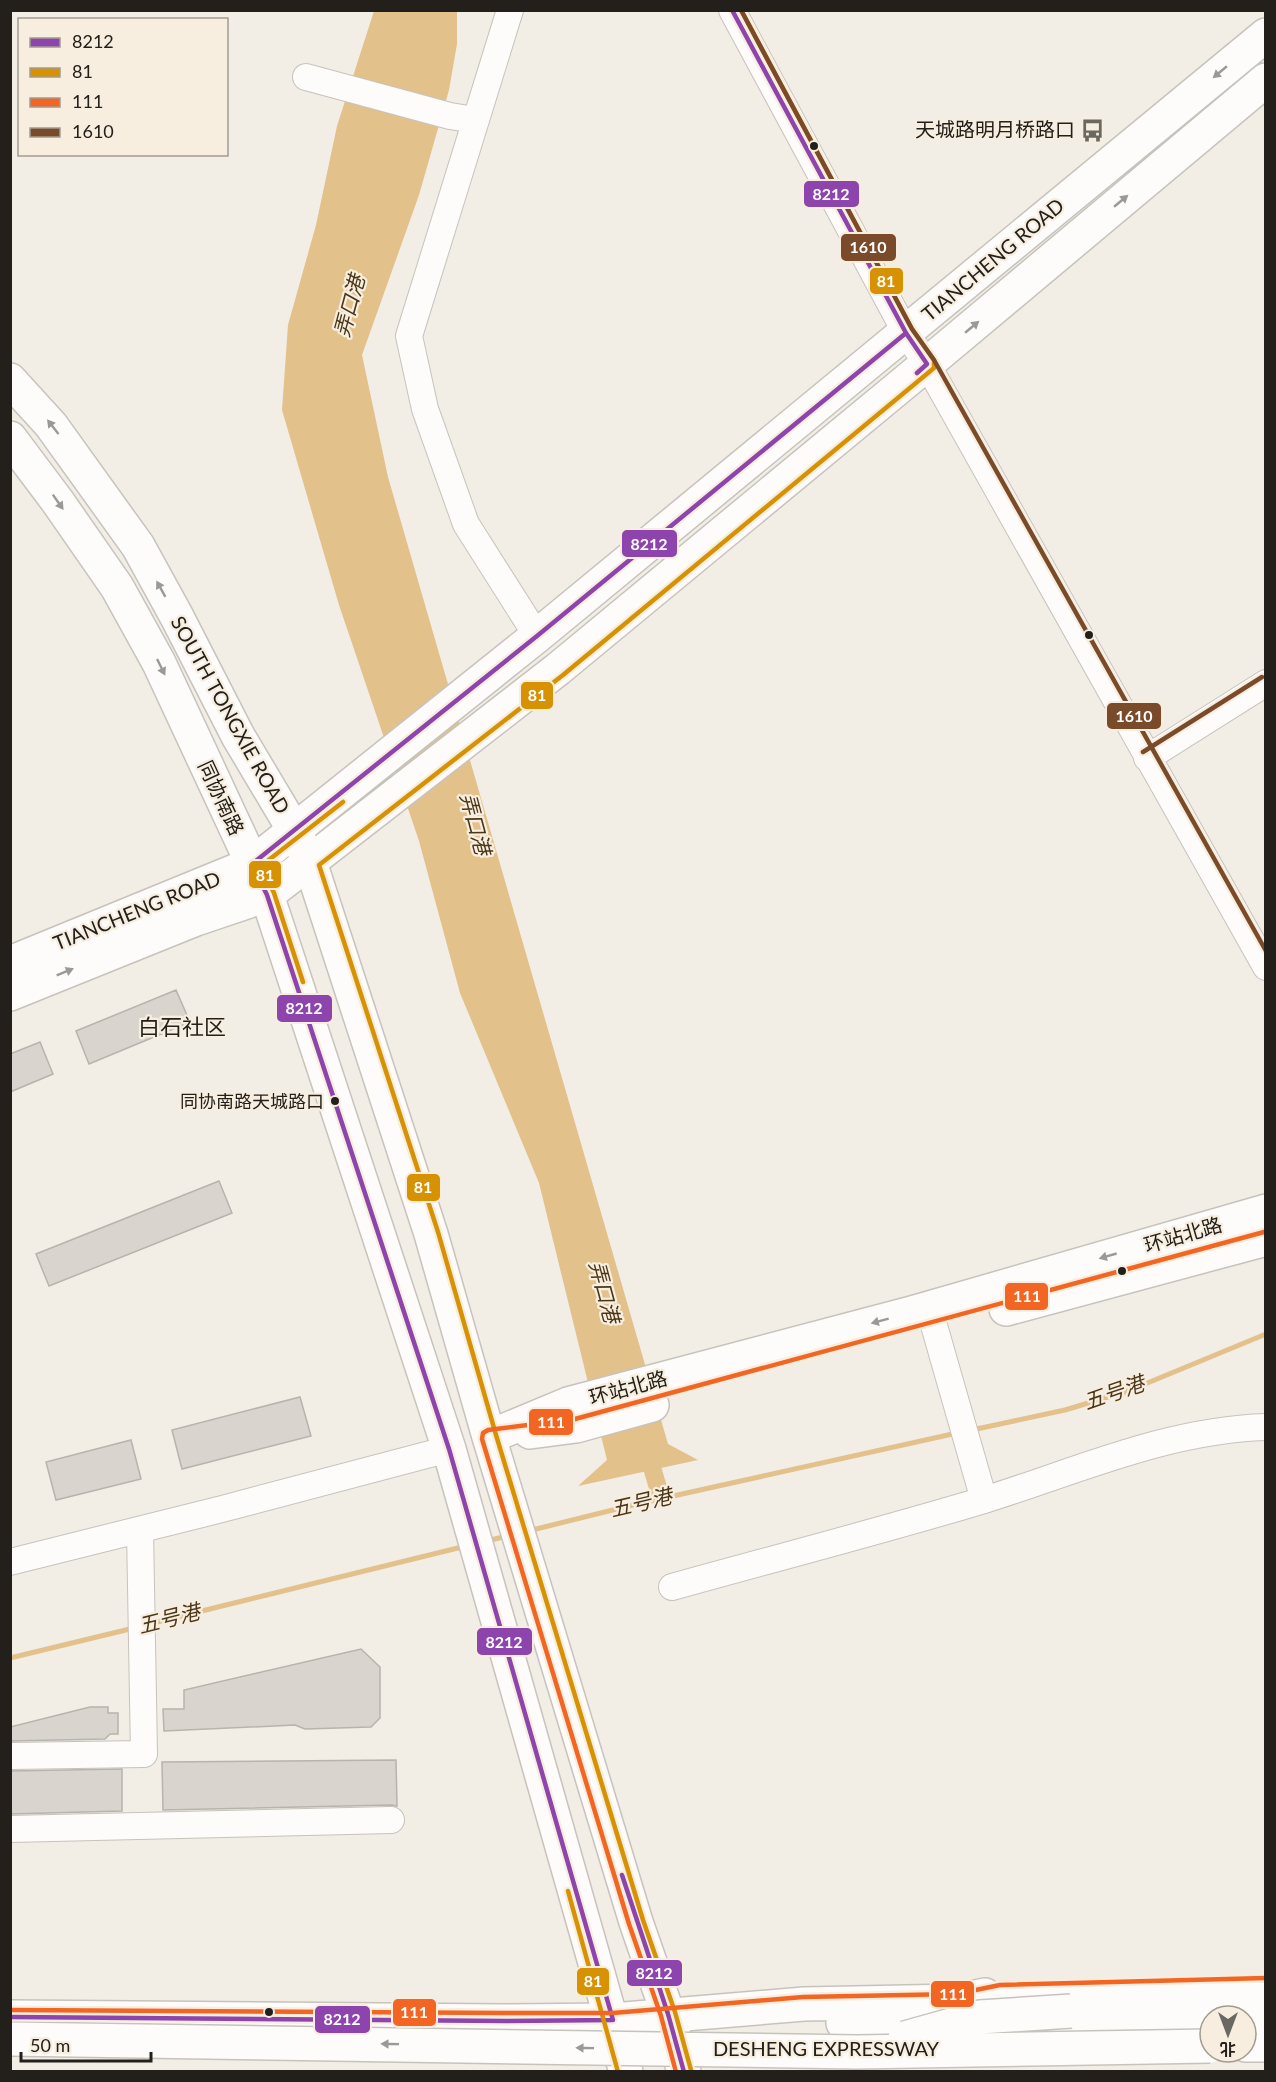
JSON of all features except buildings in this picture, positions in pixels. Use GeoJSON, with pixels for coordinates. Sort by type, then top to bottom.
{"type":"FeatureCollection","features":[{"type":"Feature","properties":{"kind":"main road","name":"TIANCHENG ROAD"},"geometry":{"type":"LineString","coordinates":[[10,963],[252,864],[537,636],[1266,35]]}},
{"type":"Feature","properties":{"kind":"main road","name":"TIANCHENG ROAD"},"geometry":{"type":"LineString","coordinates":[[10,994],[195,919],[267,895],[558,669],[1266,80]]}},
{"type":"Feature","properties":{"kind":"main road","name":"SOUTH TONGXIE ROAD"},"geometry":{"type":"LineString","coordinates":[[10,381],[51,424],[138,546],[238,736],[310,861],[431,1234],[489,1437],[636,1922],[668,2014],[684,2072]]}},
{"type":"Feature","properties":{"kind":"main road","name":"同协南路"},"geometry":{"type":"LineString","coordinates":[[10,438],[117,587],[159,663],[267,895],[449,1449],[613,2019],[626,2072]]}},
{"type":"Feature","properties":{"kind":"main road","name":"环站北路"},"geometry":{"type":"LineString","coordinates":[[935,1328],[1266,1211]]}},
{"type":"Feature","properties":{"kind":"main road","name":"环站北路"},"geometry":{"type":"LineString","coordinates":[[489,1437],[680,1386],[935,1328],[1266,1239]]}},
{"type":"Feature","properties":{"kind":"main road"},"geometry":{"type":"LineString","coordinates":[[957,2001],[1000,1992],[1266,1985]]}},
{"type":"Feature","properties":{"kind":"main road"},"geometry":{"type":"LineString","coordinates":[[10,2017],[506,2021],[613,2019],[804,2004],[1027,1998],[1266,1999]]}},
{"type":"Feature","properties":{"kind":"main road"},"geometry":{"type":"LineString","coordinates":[[857,2052],[980,2017],[1071,2012],[1266,2012]]}},
{"type":"Feature","properties":{"kind":"main road"},"geometry":{"type":"LineString","coordinates":[[668,2014],[987,2031],[1198,2029]]}},
{"type":"Feature","properties":{"kind":"main road","name":"DESHENG EXPRESSWAY"},"geometry":{"type":"LineString","coordinates":[[10,2039],[857,2052],[1198,2046]]}},
{"type":"Feature","properties":{"kind":"street"},"geometry":{"type":"LineString","coordinates":[[510,10],[462,118],[409,336],[425,410],[466,524],[537,636]]}},
{"type":"Feature","properties":{"kind":"street"},"geometry":{"type":"LineString","coordinates":[[732,10],[906,333],[927,364],[1266,967]]}},
{"type":"Feature","properties":{"kind":"street"},"geometry":{"type":"LineString","coordinates":[[306,77],[462,118]]}},
{"type":"Feature","properties":{"kind":"street"},"geometry":{"type":"LineString","coordinates":[[1147,758],[1266,683]]}},
{"type":"Feature","properties":{"kind":"street"},"geometry":{"type":"LineString","coordinates":[[935,1328],[984,1500]]}},
{"type":"Feature","properties":{"kind":"street"},"geometry":{"type":"LineString","coordinates":[[672,1587],[984,1500],[1135,1449],[1231,1428],[1266,1427]]}},
{"type":"Feature","properties":{"kind":"street"},"geometry":{"type":"LineString","coordinates":[[10,1562],[449,1449]]}},
{"type":"Feature","properties":{"kind":"street"},"geometry":{"type":"LineString","coordinates":[[10,1755],[144,1754],[140,1530]]}},
{"type":"Feature","properties":{"kind":"street"},"geometry":{"type":"LineString","coordinates":[[10,1829],[391,1820]]}},
{"type":"Feature","properties":{"kind":"water"},"geometry":{"type":"Polygon","coordinates":[[[374,11],[457,11],[457,44],[449,90],[419,195],[362,355],[388,477],[668,1444],[698,1460],[578,1486],[607,1460],[539,1183],[460,993],[419,841],[339,605],[282,410],[288,325],[316,225],[337,126],[374,11]]]}},
{"type":"Feature","properties":{"kind":"waterway","name":"五号港"},"geometry":{"type":"LineString","coordinates":[[972,1430],[1065,1410],[1128,1391],[1266,1334]]}},
{"type":"Feature","properties":{"kind":"waterway","name":"五号港"},"geometry":{"type":"LineString","coordinates":[[528,1531],[637,1504],[957,1433]]}},
{"type":"Feature","properties":{"kind":"waterway","name":"弄口港"},"geometry":{"type":"LineString","coordinates":[[646,1447],[661,1498]]}},
{"type":"Feature","properties":{"kind":"waterway","name":"五号港"},"geometry":{"type":"LineString","coordinates":[[487,1541],[507,1536]]}},
{"type":"Feature","properties":{"kind":"waterway","name":"五号港"},"geometry":{"type":"LineString","coordinates":[[149,1624],[466,1546]]}},
{"type":"Feature","properties":{"kind":"waterway","name":"五号港"},"geometry":{"type":"LineString","coordinates":[[10,1658],[134,1628]]}},
{"type":"Feature","properties":{"kind":"transit line","name":"8212"},"geometry":{"type":"LineString","coordinates":[[732,10],[906,333],[927,364],[917,373]]}},
{"type":"Feature","properties":{"kind":"transit line","name":"81"},"geometry":{"type":"LineString","coordinates":[[691,2070],[675,2012],[643,1920],[496,1435],[438,1232],[319,865],[563,675],[934,368],[934,360],[912,329],[741,10]]}},
{"type":"Feature","properties":{"kind":"transit line","name":"1610"},"geometry":{"type":"LineString","coordinates":[[741,10],[912,329],[934,360],[1266,951]]}},
{"type":"Feature","properties":{"kind":"transit line","name":"8212"},"geometry":{"type":"LineString","coordinates":[[10,2017],[613,2020],[449,1449],[267,895],[252,864],[537,636],[906,333]]}},
{"type":"Feature","properties":{"kind":"transit line","name":"1610"},"geometry":{"type":"LineString","coordinates":[[1143,752],[1262,677]]}},
{"type":"Feature","properties":{"kind":"transit line","name":"81"},"geometry":{"type":"LineString","coordinates":[[303,982],[274,893],[261,866],[343,802]]}},
{"type":"Feature","properties":{"kind":"transit line","name":"111"},"geometry":{"type":"LineString","coordinates":[[676,2072],[661,2016],[629,1924],[482,1439],[483,1433],[488,1430],[575,1419],[1264,1232]]}},
{"type":"Feature","properties":{"kind":"transit line","name":"8212"},"geometry":{"type":"LineString","coordinates":[[622,1875],[668,2014],[684,2072]]}},
{"type":"Feature","properties":{"kind":"transit line","name":"81"},"geometry":{"type":"LineString","coordinates":[[568,1891],[618,2072]]}},
{"type":"Feature","properties":{"kind":"transit line","name":"111"},"geometry":{"type":"LineString","coordinates":[[10,2010],[613,2013],[803,1997],[956,1994],[1000,1985],[1266,1978]]}},
{"type":"Feature","properties":{"kind":"place","name":"天城路明月桥路口"},"geometry":{"type":"Point","coordinates":[1093,130]}},
{"type":"Feature","properties":{"kind":"place","name":"同协南路天城路口"},"geometry":{"type":"Point","coordinates":[335,1101]}},
{"type":"Feature","properties":{"kind":"district","name":"白石社区"},"geometry":{"type":"Point","coordinates":[182,1027]}}]}
